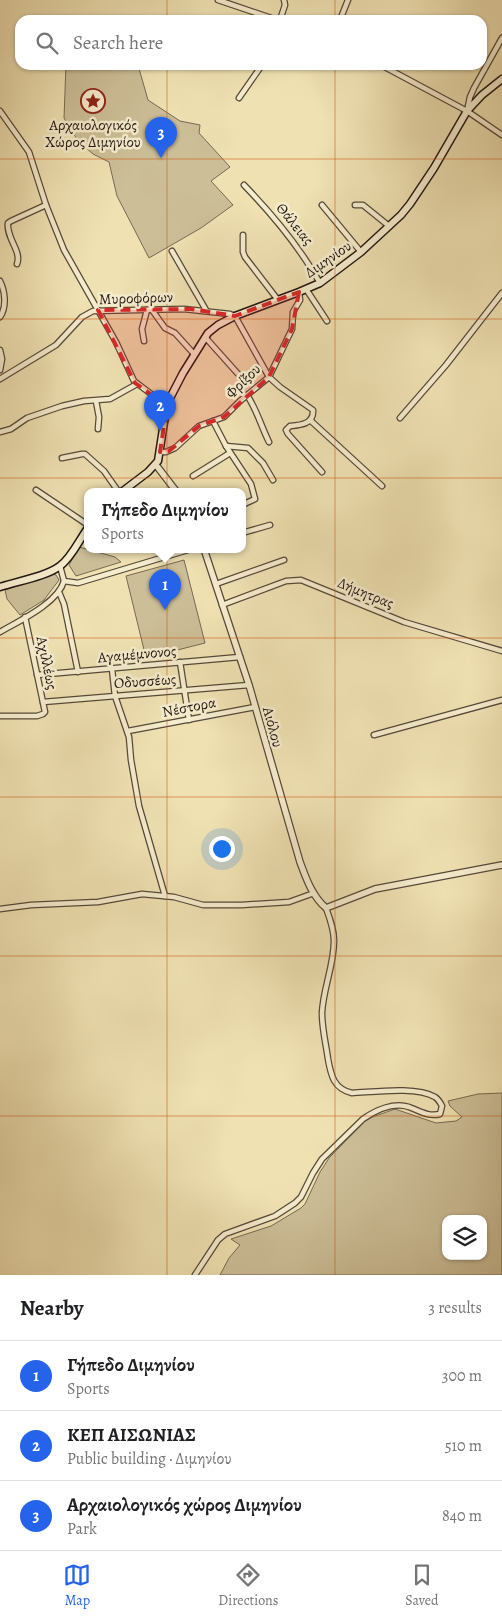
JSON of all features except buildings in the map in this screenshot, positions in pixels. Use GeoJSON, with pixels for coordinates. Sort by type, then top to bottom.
{"type":"FeatureCollection","features":[{"type":"Feature","properties":{"kind":"main road","name":"Διμηνίου"},"geometry":{"type":"LineString","coordinates":[[156,464],[160,452],[167,406],[205,337],[218,325],[235,316],[320,283],[361,252],[401,214],[420,190],[467,111],[482,95],[502,79]]}},
{"type":"Feature","properties":{"kind":"main road"},"geometry":{"type":"LineString","coordinates":[[127,488],[156,464]]}},
{"type":"Feature","properties":{"kind":"main road"},"geometry":{"type":"LineString","coordinates":[[2,584],[45,573],[60,566],[84,532]]}},
{"type":"Feature","properties":{"kind":"street"},"geometry":{"type":"LineString","coordinates":[[218,0],[264,15]]}},
{"type":"Feature","properties":{"kind":"street"},"geometry":{"type":"LineString","coordinates":[[281,15],[285,5],[284,0]]}},
{"type":"Feature","properties":{"kind":"street"},"geometry":{"type":"LineString","coordinates":[[342,15],[348,0]]}},
{"type":"Feature","properties":{"kind":"street"},"geometry":{"type":"LineString","coordinates":[[487,65],[502,38]]}},
{"type":"Feature","properties":{"kind":"street"},"geometry":{"type":"LineString","coordinates":[[239,98],[259,70]]}},
{"type":"Feature","properties":{"kind":"street"},"geometry":{"type":"LineString","coordinates":[[390,70],[467,111],[502,135]]}},
{"type":"Feature","properties":{"kind":"street"},"geometry":{"type":"LineString","coordinates":[[467,111],[470,97],[484,70]]}},
{"type":"Feature","properties":{"kind":"street"},"geometry":{"type":"LineString","coordinates":[[0,110],[29,152],[46,205],[64,250],[137,384],[167,406]]}},
{"type":"Feature","properties":{"kind":"street","name":"Θάλειας"},"geometry":{"type":"LineString","coordinates":[[244,185],[305,256],[320,283]]}},
{"type":"Feature","properties":{"kind":"street"},"geometry":{"type":"LineString","coordinates":[[322,204],[361,252]]}},
{"type":"Feature","properties":{"kind":"street"},"geometry":{"type":"LineString","coordinates":[[355,204],[362,205],[389,226]]}},
{"type":"Feature","properties":{"kind":"street"},"geometry":{"type":"LineString","coordinates":[[17,264],[18,256],[8,232],[8,223],[46,205]]}},
{"type":"Feature","properties":{"kind":"street"},"geometry":{"type":"LineString","coordinates":[[243,235],[243,252],[245,257],[278,300]]}},
{"type":"Feature","properties":{"kind":"street"},"geometry":{"type":"LineString","coordinates":[[172,251],[206,310]]}},
{"type":"Feature","properties":{"kind":"street"},"geometry":{"type":"LineString","coordinates":[[0,281],[4,300],[3,311],[0,317]]}},
{"type":"Feature","properties":{"kind":"street"},"geometry":{"type":"LineString","coordinates":[[306,289],[327,321]]}},
{"type":"Feature","properties":{"kind":"street","name":"Φρίξου"},"geometry":{"type":"LineString","coordinates":[[160,452],[175,448],[197,428],[224,417],[269,377],[292,329],[294,312],[300,300],[299,292]]}},
{"type":"Feature","properties":{"kind":"street"},"geometry":{"type":"LineString","coordinates":[[400,418],[446,365],[502,292]]}},
{"type":"Feature","properties":{"kind":"street","name":"Μυροφόρων"},"geometry":{"type":"LineString","coordinates":[[0,379],[56,345],[82,317],[98,310],[206,310],[235,316]]}},
{"type":"Feature","properties":{"kind":"street"},"geometry":{"type":"LineString","coordinates":[[144,341],[142,329],[150,310],[165,328],[175,333],[194,354]]}},
{"type":"Feature","properties":{"kind":"street"},"geometry":{"type":"LineString","coordinates":[[235,316],[269,377],[280,387],[312,408],[314,413],[310,420],[302,426],[290,426],[287,428],[287,431],[322,472]]}},
{"type":"Feature","properties":{"kind":"street"},"geometry":{"type":"LineString","coordinates":[[205,337],[239,375]]}},
{"type":"Feature","properties":{"kind":"street"},"geometry":{"type":"LineString","coordinates":[[0,350],[2,359],[0,370]]}},
{"type":"Feature","properties":{"kind":"street"},"geometry":{"type":"LineString","coordinates":[[0,432],[8,430],[22,420],[36,414],[77,402],[107,400],[117,397],[137,384]]}},
{"type":"Feature","properties":{"kind":"street"},"geometry":{"type":"LineString","coordinates":[[247,395],[256,409],[269,442]]}},
{"type":"Feature","properties":{"kind":"street"},"geometry":{"type":"LineString","coordinates":[[96,401],[99,417],[98,429]]}},
{"type":"Feature","properties":{"kind":"street"},"geometry":{"type":"LineString","coordinates":[[310,420],[382,486]]}},
{"type":"Feature","properties":{"kind":"street"},"geometry":{"type":"LineString","coordinates":[[213,421],[230,453],[249,479],[254,499],[246,503]]}},
{"type":"Feature","properties":{"kind":"street"},"geometry":{"type":"LineString","coordinates":[[226,446],[248,448],[264,463],[273,480]]}},
{"type":"Feature","properties":{"kind":"street"},"geometry":{"type":"LineString","coordinates":[[193,476],[230,453]]}},
{"type":"Feature","properties":{"kind":"street"},"geometry":{"type":"LineString","coordinates":[[62,458],[86,454],[104,471],[116,488]]}},
{"type":"Feature","properties":{"kind":"street"},"geometry":{"type":"LineString","coordinates":[[156,464],[174,488]]}},
{"type":"Feature","properties":{"kind":"street"},"geometry":{"type":"LineString","coordinates":[[36,490],[84,523]]}},
{"type":"Feature","properties":{"kind":"street"},"geometry":{"type":"LineString","coordinates":[[246,532],[270,524]]}},
{"type":"Feature","properties":{"kind":"street"},"geometry":{"type":"LineString","coordinates":[[64,581],[78,583],[178,553]]}},
{"type":"Feature","properties":{"kind":"street","name":"Αιόλου"},"geometry":{"type":"LineString","coordinates":[[205,553],[249,685],[300,862],[314,893],[326,908]]}},
{"type":"Feature","properties":{"kind":"street"},"geometry":{"type":"LineString","coordinates":[[216,584],[284,560]]}},
{"type":"Feature","properties":{"kind":"street"},"geometry":{"type":"LineString","coordinates":[[0,632],[49,602],[59,592],[64,581],[60,566]]}},
{"type":"Feature","properties":{"kind":"street","name":"Δήμητρας"},"geometry":{"type":"LineString","coordinates":[[222,605],[286,581],[301,580],[385,615],[425,629],[502,651]]}},
{"type":"Feature","properties":{"kind":"street"},"geometry":{"type":"LineString","coordinates":[[59,592],[64,604],[78,672]]}},
{"type":"Feature","properties":{"kind":"street","name":"Αχιλλέως"},"geometry":{"type":"LineString","coordinates":[[0,716],[37,716],[43,714],[45,710],[25,617]]}},
{"type":"Feature","properties":{"kind":"street","name":"Αγαμέμνονος"},"geometry":{"type":"LineString","coordinates":[[37,675],[240,657]]}},
{"type":"Feature","properties":{"kind":"street"},"geometry":{"type":"LineString","coordinates":[[180,662],[189,720]]}},
{"type":"Feature","properties":{"kind":"street"},"geometry":{"type":"LineString","coordinates":[[112,668],[115,696],[128,731],[139,806],[165,896]]}},
{"type":"Feature","properties":{"kind":"street","name":"Οδυσσέως"},"geometry":{"type":"LineString","coordinates":[[43,702],[249,685]]}},
{"type":"Feature","properties":{"kind":"street"},"geometry":{"type":"LineString","coordinates":[[374,735],[502,700]]}},
{"type":"Feature","properties":{"kind":"street","name":"Νέστορα"},"geometry":{"type":"LineString","coordinates":[[128,731],[255,707]]}},
{"type":"Feature","properties":{"kind":"street"},"geometry":{"type":"LineString","coordinates":[[195,1275],[218,1240],[225,1234],[275,1216],[302,1197],[322,1159],[364,1119],[378,1111],[398,1106],[408,1107],[432,1116],[440,1114],[442,1106],[437,1098],[430,1094],[414,1091],[352,1094],[344,1092],[331,1076],[322,1026],[324,1000],[334,942],[332,923],[326,908],[375,889],[502,865]]}},
{"type":"Feature","properties":{"kind":"street"},"geometry":{"type":"LineString","coordinates":[[0,909],[41,904],[98,902],[142,894],[165,896],[217,906],[289,902],[314,893]]}},
{"type":"Feature","properties":{"kind":"highlighted area"},"geometry":{"type":"Polygon","coordinates":[[[299,292],[292,329],[269,377],[224,417],[199,426],[169,451],[160,452],[167,406],[135,383],[98,310],[191,309],[235,316],[299,292]]]}},
{"type":"Feature","properties":{"kind":"shaded area","name":"Αρχαιολογικός Χώρος Διμηνίου"},"geometry":{"type":"Polygon","coordinates":[[[66,70],[139,70],[148,100],[180,121],[200,125],[199,133],[230,167],[211,181],[233,205],[201,228],[149,258],[117,196],[109,162],[93,154],[78,141],[64,118],[66,70]]]}},
{"type":"Feature","properties":{"kind":"shaded area"},"geometry":{"type":"Polygon","coordinates":[[[79,547],[84,548],[84,553],[101,553],[115,557],[121,562],[76,576],[69,565],[79,547]]]}},
{"type":"Feature","properties":{"kind":"shaded area"},"geometry":{"type":"Polygon","coordinates":[[[184,560],[205,643],[146,658],[126,576],[184,560]]]}},
{"type":"Feature","properties":{"kind":"shaded area"},"geometry":{"type":"Polygon","coordinates":[[[53,574],[59,580],[44,600],[20,615],[7,599],[5,590],[53,574]]]}},
{"type":"Feature","properties":{"kind":"shaded area"},"geometry":{"type":"Polygon","coordinates":[[[502,1093],[502,1275],[220,1275],[229,1258],[240,1245],[231,1239],[271,1226],[301,1208],[305,1204],[320,1172],[329,1158],[367,1119],[395,1109],[436,1123],[456,1121],[462,1117],[450,1106],[448,1101],[478,1094],[502,1093]]]}},
{"type":"Feature","properties":{"kind":"place","name":"Αρχαιολογικός Χώρος Διμηνίου"},"geometry":{"type":"Point","coordinates":[93,101]}},
{"type":"Feature","properties":{"kind":"place","name":"Αρχαιολογικός χώρος Διμηνίου"},"geometry":{"type":"Point","coordinates":[161,158]}},
{"type":"Feature","properties":{"kind":"place","name":"ΚΕΠ ΑΙΣΩΝΙΑΣ"},"geometry":{"type":"Point","coordinates":[160,431]}},
{"type":"Feature","properties":{"kind":"place","name":"Γήπεδο Διμηνίου"},"geometry":{"type":"Point","coordinates":[165,610]}}]}
